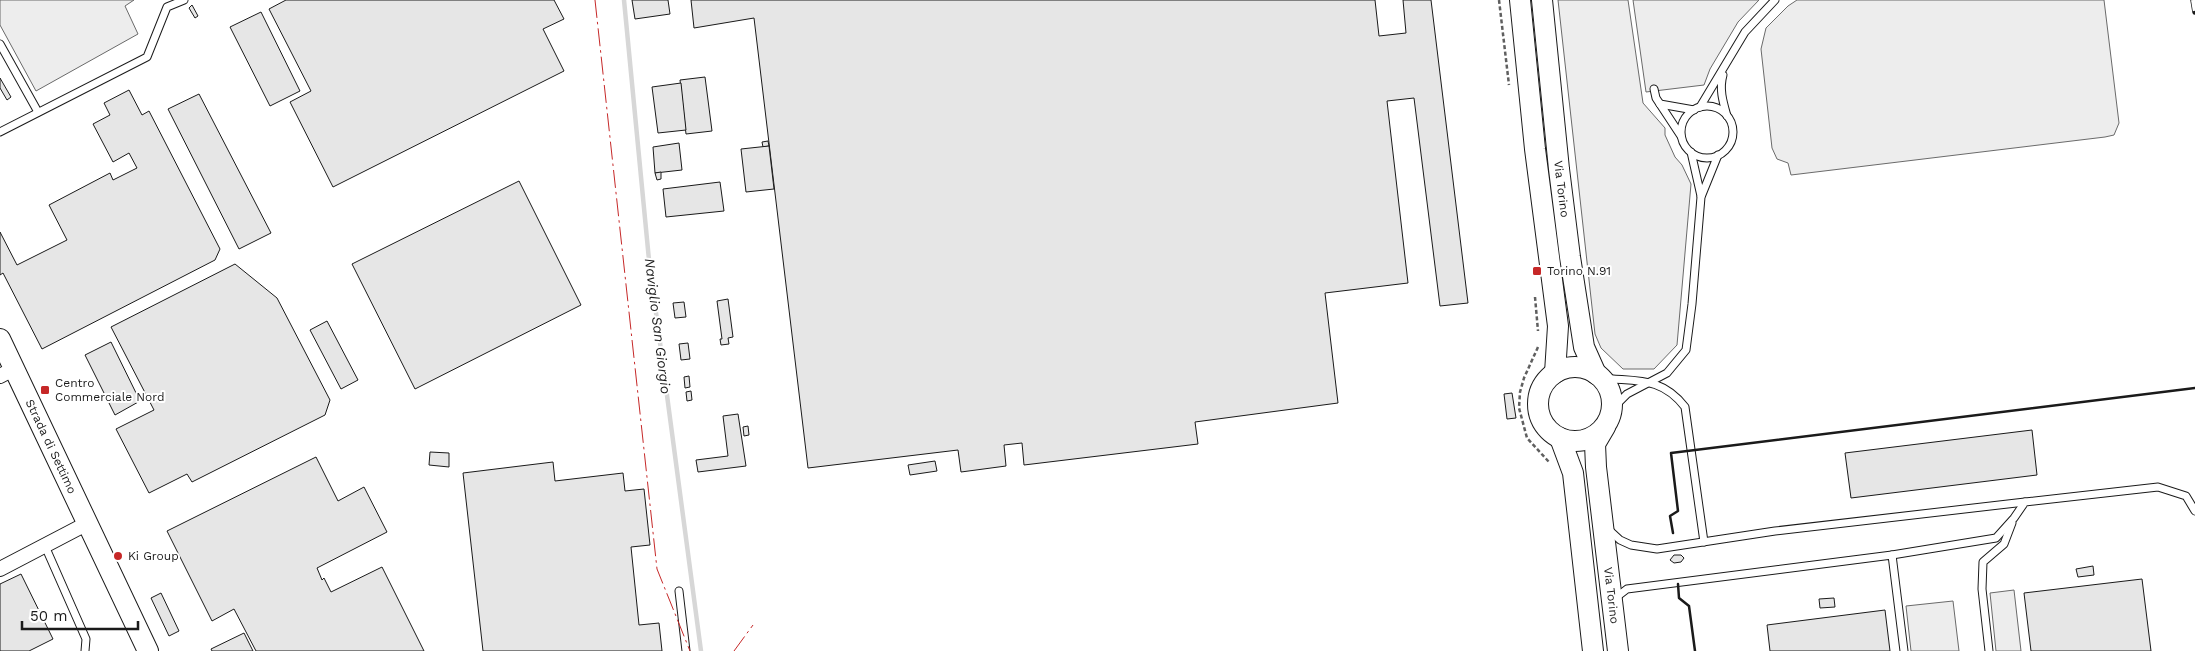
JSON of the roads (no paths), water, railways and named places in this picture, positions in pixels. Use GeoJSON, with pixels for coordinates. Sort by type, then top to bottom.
{"type":"FeatureCollection","features":[{"type":"Feature","properties":{"kind":"main road","name":"Via Torino"},"geometry":{"type":"LineString","coordinates":[[1520,0],[1535,149],[1558,326],[1555,373]]}},
{"type":"Feature","properties":{"kind":"main road","name":"Via Torino"},"geometry":{"type":"LineString","coordinates":[[1542,0],[1570,257],[1584,347],[1599,376]]}},
{"type":"Feature","properties":{"kind":"main road","name":"Strada di Settimo"},"geometry":{"type":"LineString","coordinates":[[0,338],[7,372],[86,524],[148,651]]}},
{"type":"Feature","properties":{"kind":"main road"},"geometry":{"type":"LineString","coordinates":[[1574,367],[1584,368],[1599,376],[1608,387],[1612,400],[1607,422],[1600,432],[1585,440],[1568,440],[1552,433],[1544,423],[1538,405],[1544,384],[1555,373],[1574,367]]}},
{"type":"Feature","properties":{"kind":"main road","name":"Via Torino"},"geometry":{"type":"LineString","coordinates":[[1607,422],[1596,444],[1596,467],[1618,651]]}},
{"type":"Feature","properties":{"kind":"main road","name":"Via Torino"},"geometry":{"type":"LineString","coordinates":[[1560,438],[1573,473],[1593,651]]}},
{"type":"Feature","properties":{"kind":"street"},"geometry":{"type":"LineString","coordinates":[[0,569],[86,524]]}},
{"type":"Feature","properties":{"kind":"lane"},"geometry":{"type":"LineString","coordinates":[[0,132],[147,57],[168,7],[184,0]]}},
{"type":"Feature","properties":{"kind":"lane"},"geometry":{"type":"LineString","coordinates":[[1682,137],[1682,124],[1685,118],[1697,109],[1745,32],[1775,0]]}},
{"type":"Feature","properties":{"kind":"lane"},"geometry":{"type":"LineString","coordinates":[[0,44],[38,112]]}},
{"type":"Feature","properties":{"kind":"lane"},"geometry":{"type":"LineString","coordinates":[[1654,89],[1660,104],[1687,148],[1704,158],[1718,155],[1724,151],[1732,139],[1732,124],[1727,116],[1722,99],[1721,83],[1724,67]]}},
{"type":"Feature","properties":{"kind":"lane"},"geometry":{"type":"LineString","coordinates":[[1660,104],[1697,109],[1718,109],[1727,116]]}},
{"type":"Feature","properties":{"kind":"lane"},"geometry":{"type":"LineString","coordinates":[[1691,152],[1701,197]]}},
{"type":"Feature","properties":{"kind":"lane"},"geometry":{"type":"LineString","coordinates":[[1607,422],[1619,402],[1627,394],[1667,374],[1686,350],[1701,197],[1718,155]]}},
{"type":"Feature","properties":{"kind":"lane"},"geometry":{"type":"LineString","coordinates":[[1599,376],[1652,382],[1678,398],[1684,407],[1704,542]]}},
{"type":"Feature","properties":{"kind":"lane"},"geometry":{"type":"LineString","coordinates":[[1604,524],[1620,540],[1642,548],[1657,549],[1775,531],[2158,486],[2186,496],[2195,511]]}},
{"type":"Feature","properties":{"kind":"lane"},"geometry":{"type":"LineString","coordinates":[[1613,600],[1627,589],[1892,555],[1996,538],[2025,502]]}},
{"type":"Feature","properties":{"kind":"lane"},"geometry":{"type":"LineString","coordinates":[[1989,651],[1982,589],[1983,562],[2004,544],[2014,518]]}},
{"type":"Feature","properties":{"kind":"lane"},"geometry":{"type":"LineString","coordinates":[[46,546],[86,639],[85,651]]}},
{"type":"Feature","properties":{"kind":"lane"},"geometry":{"type":"LineString","coordinates":[[1892,555],[1904,651]]}},
{"type":"Feature","properties":{"kind":"lane"},"geometry":{"type":"LineString","coordinates":[[679,591],[686,651]]}},
{"type":"Feature","properties":{"kind":"waterway","name":"Naviglio San Giorgio"},"geometry":{"type":"LineString","coordinates":[[624,0],[649,260],[701,651]]}},
{"type":"Feature","properties":{"kind":"railway"},"geometry":{"type":"LineString","coordinates":[[2193,0],[2195,12]]}},
{"type":"Feature","properties":{"kind":"place","name":"Torino N.91"},"geometry":{"type":"Point","coordinates":[1537,271]}},
{"type":"Feature","properties":{"kind":"place","name":"Centro Commerciale Nord"},"geometry":{"type":"Point","coordinates":[45,390]}},
{"type":"Feature","properties":{"kind":"place","name":"Ki Group"},"geometry":{"type":"Point","coordinates":[118,556]}}]}
